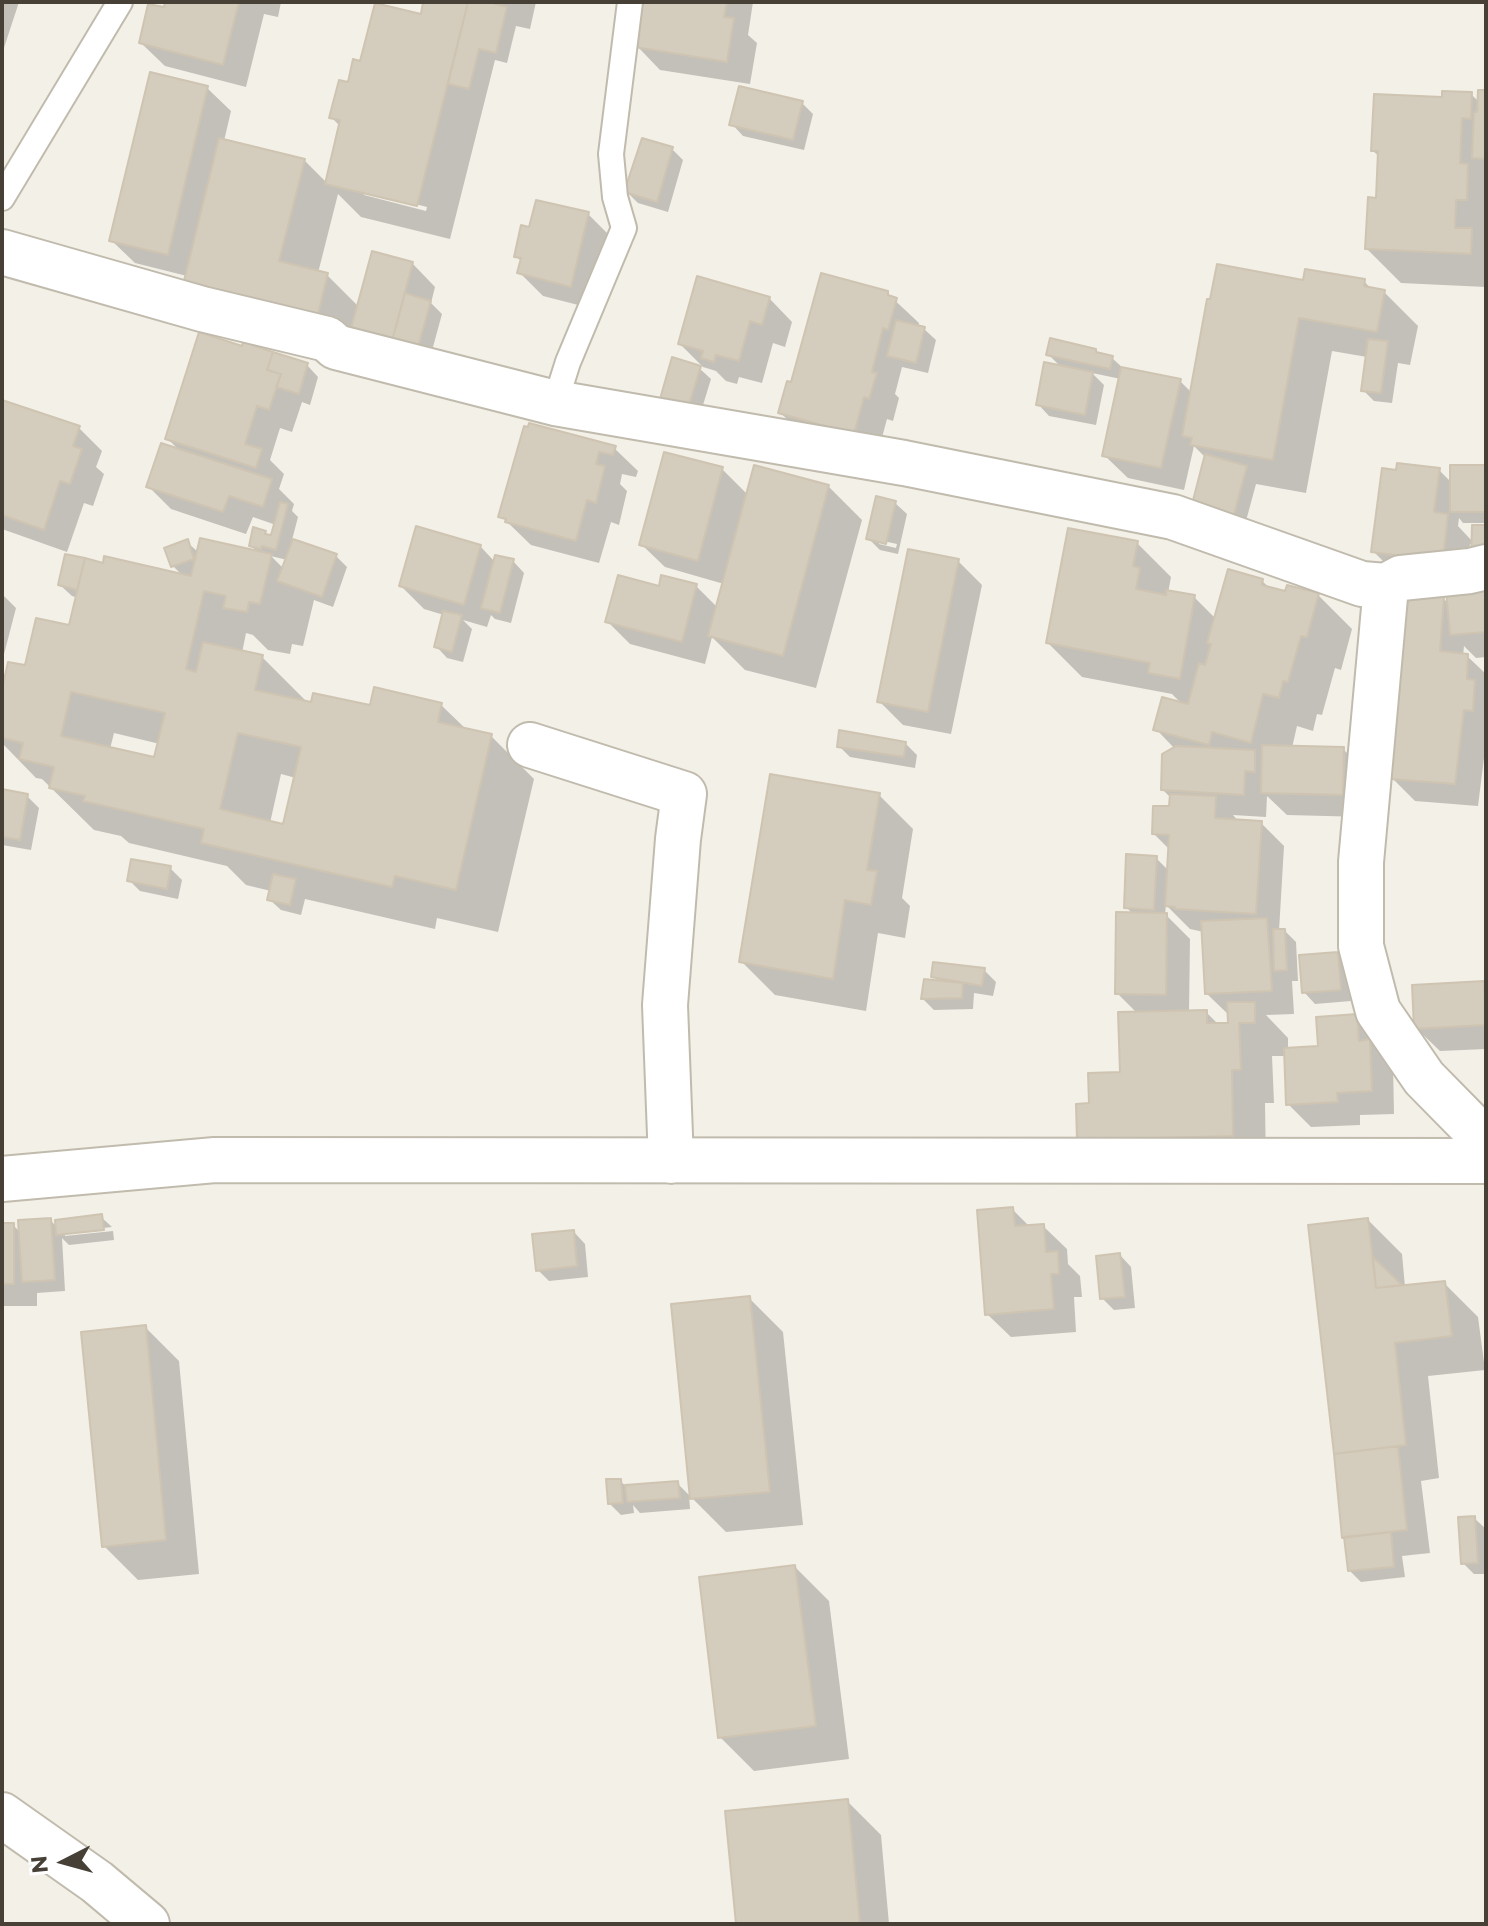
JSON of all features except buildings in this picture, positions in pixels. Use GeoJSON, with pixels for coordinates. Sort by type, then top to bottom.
{"type":"FeatureCollection","features":[{"type":"Feature","properties":{"kind":"street"},"geometry":{"type":"LineString","coordinates":[[4,260],[327,339],[336,347],[555,403],[904,463],[1173,517],[1362,584],[1386,586],[1401,578],[1486,567]]}},
{"type":"Feature","properties":{"kind":"street"},"geometry":{"type":"LineString","coordinates":[[1386,586],[1361,862],[1361,946],[1378,1011],[1424,1078],[1486,1141]]}},
{"type":"Feature","properties":{"kind":"street"},"geometry":{"type":"LineString","coordinates":[[530,745],[684,794],[665,1005],[671,1161]]}},
{"type":"Feature","properties":{"kind":"street"},"geometry":{"type":"LineString","coordinates":[[2,1179],[215,1160],[1486,1161]]}},
{"type":"Feature","properties":{"kind":"street"},"geometry":{"type":"LineString","coordinates":[[2,1815],[97,1882],[147,1924]]}},
{"type":"Feature","properties":{"kind":"lane"},"geometry":{"type":"LineString","coordinates":[[2,198],[120,2]]}},
{"type":"Feature","properties":{"kind":"lane"},"geometry":{"type":"LineString","coordinates":[[555,403],[568,362],[624,228],[615,197],[611,154],[630,2]]}}]}
